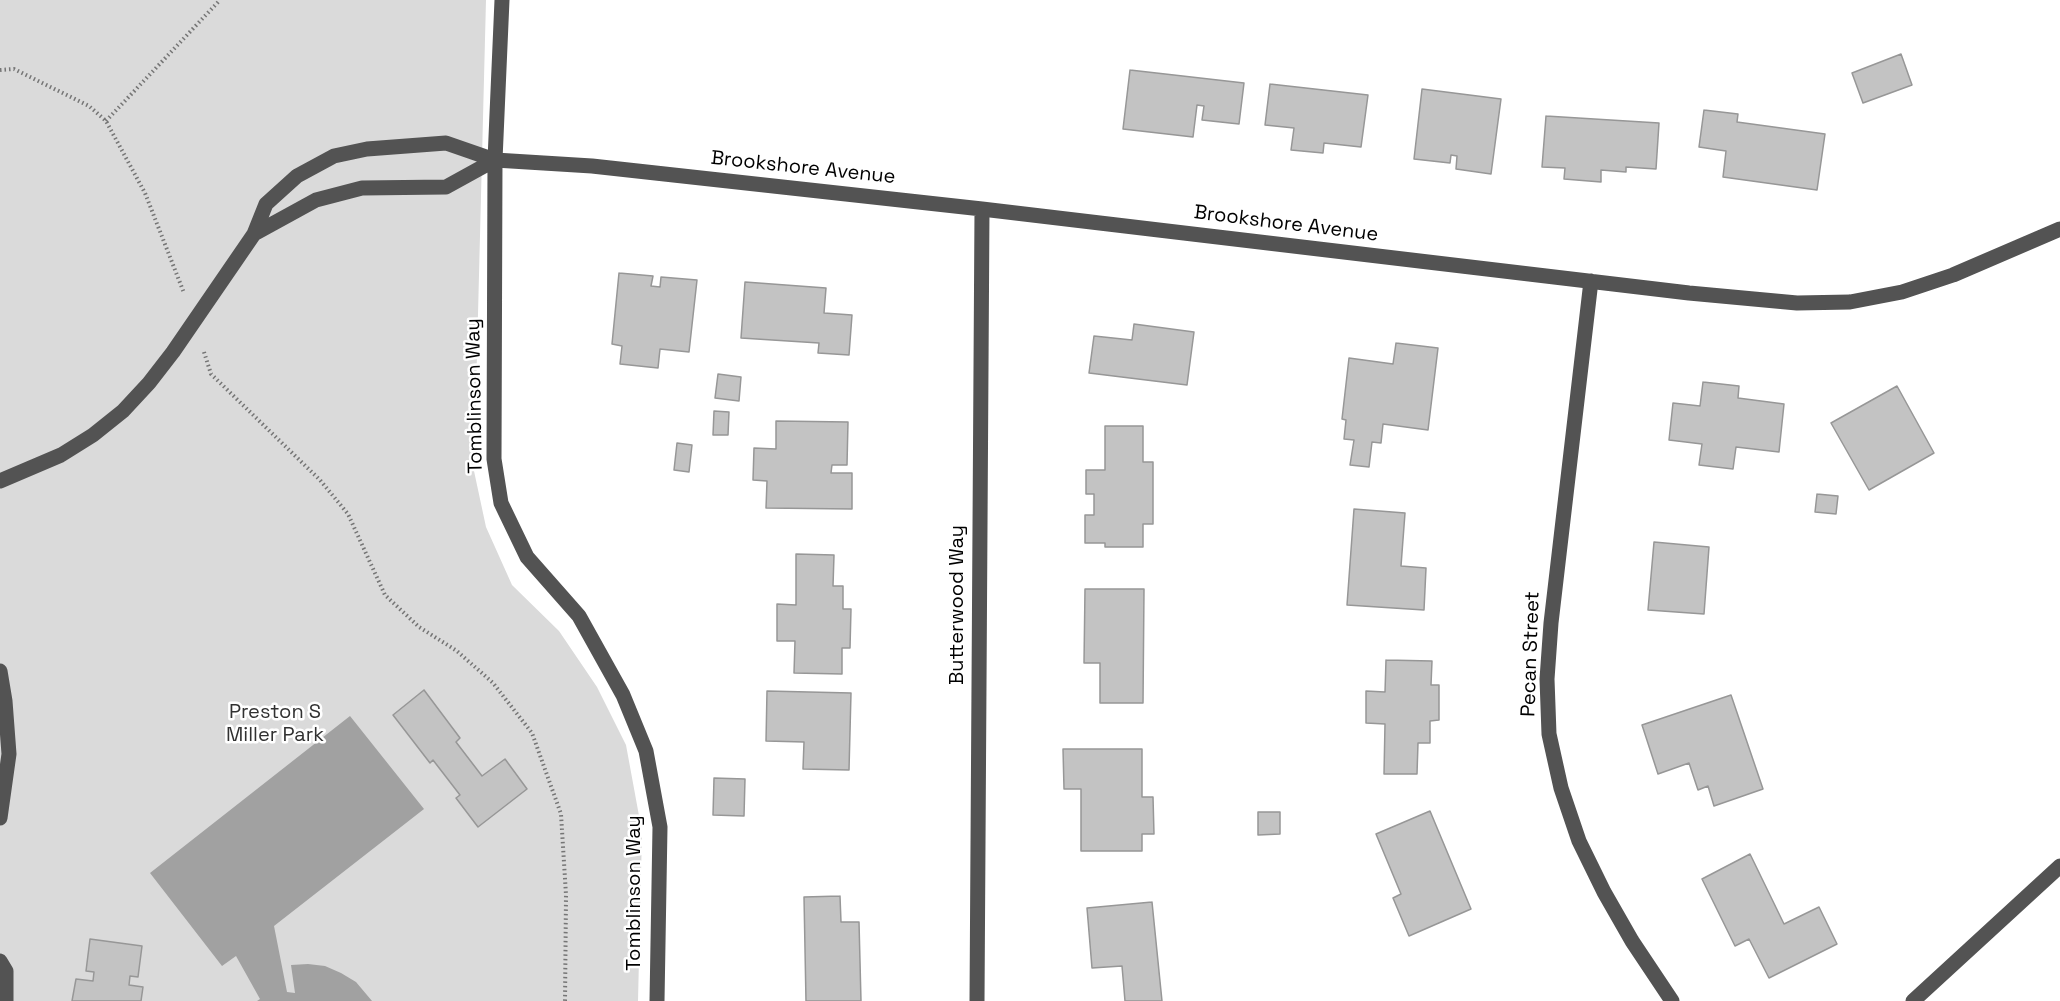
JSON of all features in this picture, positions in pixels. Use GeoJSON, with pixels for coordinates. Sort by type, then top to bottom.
{"type":"FeatureCollection","features":[{"type":"Feature","properties":{"kind":"street","name":"Tomblinson Way"},"geometry":{"type":"LineString","coordinates":[[502,0],[495,160],[494,459],[501,503],[527,557],[579,616],[623,695],[646,751],[660,827],[657,1001]]}},
{"type":"Feature","properties":{"kind":"street"},"geometry":{"type":"LineString","coordinates":[[0,481],[61,455],[93,435],[123,411],[149,383],[254,234],[266,204],[297,176],[334,156],[367,149],[446,143],[495,160]]}},
{"type":"Feature","properties":{"kind":"street","name":"Brookshore Avenue"},"geometry":{"type":"LineString","coordinates":[[495,160],[592,166],[982,209],[1743,299],[1797,303],[1850,302],[1902,292],[1953,275],[2060,229]]}},
{"type":"Feature","properties":{"kind":"street"},"geometry":{"type":"LineString","coordinates":[[254,234],[316,200],[362,188],[446,187],[495,160]]}},
{"type":"Feature","properties":{"kind":"street","name":"Butterwood Way"},"geometry":{"type":"LineString","coordinates":[[977,1001],[982,209]]}},
{"type":"Feature","properties":{"kind":"street","name":"Pecan Street"},"geometry":{"type":"LineString","coordinates":[[1591,281],[1551,623],[1547,679],[1549,734],[1561,788],[1579,841],[1632,941],[1672,1001]]}},
{"type":"Feature","properties":{"kind":"street"},"geometry":{"type":"LineString","coordinates":[[0,671],[9,754],[0,818]]}},
{"type":"Feature","properties":{"kind":"street"},"geometry":{"type":"LineString","coordinates":[[1913,1001],[2060,866]]}},
{"type":"Feature","properties":{"kind":"street"},"geometry":{"type":"LineString","coordinates":[[0,961],[6,971],[6,1001]]}},
{"type":"Feature","properties":{"kind":"path"},"geometry":{"type":"LineString","coordinates":[[106,121],[220,0]]}},
{"type":"Feature","properties":{"kind":"path"},"geometry":{"type":"LineString","coordinates":[[0,70],[14,69],[89,106],[106,121],[145,193],[180,280],[211,374],[321,480],[348,514],[385,595],[419,627],[457,651],[493,683],[532,733],[561,814],[566,894],[565,1001]]}},
{"type":"Feature","properties":{"kind":"green space","name":"Preston S Miller Park"},"geometry":{"type":"Polygon","coordinates":[[[0,0],[486,0],[474,471],[486,527],[512,585],[559,631],[597,687],[626,745],[642,832],[638,1001],[0,1001],[0,0]]]}},
{"type":"Feature","properties":{"kind":"shaded area"},"geometry":{"type":"Polygon","coordinates":[[[350,716],[424,809],[274,926],[287,992],[295,993],[291,965],[308,964],[325,966],[341,973],[356,982],[372,1001],[257,1001],[260,999],[236,956],[222,966],[150,873],[350,716]]]}},
{"type":"Feature","properties":{"kind":"building"},"geometry":{"type":"Polygon","coordinates":[[[1901,54],[1912,85],[1863,103],[1852,73],[1901,54]]]}},
{"type":"Feature","properties":{"kind":"building"},"geometry":{"type":"Polygon","coordinates":[[[1130,70],[1244,83],[1239,124],[1202,120],[1204,106],[1197,105],[1193,137],[1123,129],[1130,70]]]}},
{"type":"Feature","properties":{"kind":"building"},"geometry":{"type":"Polygon","coordinates":[[[1270,84],[1368,95],[1361,147],[1324,143],[1323,153],[1291,150],[1294,128],[1265,125],[1270,84]]]}},
{"type":"Feature","properties":{"kind":"building"},"geometry":{"type":"Polygon","coordinates":[[[1422,89],[1501,99],[1491,174],[1456,169],[1457,156],[1451,155],[1450,163],[1414,159],[1422,89]]]}},
{"type":"Feature","properties":{"kind":"building"},"geometry":{"type":"Polygon","coordinates":[[[1704,110],[1738,114],[1737,122],[1825,134],[1817,190],[1723,177],[1726,151],[1699,147],[1704,110]]]}},
{"type":"Feature","properties":{"kind":"building"},"geometry":{"type":"Polygon","coordinates":[[[1546,116],[1659,123],[1656,169],[1626,167],[1626,172],[1601,170],[1601,182],[1564,179],[1565,168],[1542,167],[1546,116]]]}},
{"type":"Feature","properties":{"kind":"building"},"geometry":{"type":"Polygon","coordinates":[[[619,273],[653,276],[651,286],[660,287],[661,277],[697,280],[689,352],[660,349],[658,368],[620,364],[622,346],[612,344],[619,273]]]}},
{"type":"Feature","properties":{"kind":"building"},"geometry":{"type":"Polygon","coordinates":[[[745,282],[826,288],[824,313],[852,315],[849,355],[818,353],[819,343],[741,338],[745,282]]]}},
{"type":"Feature","properties":{"kind":"building"},"geometry":{"type":"Polygon","coordinates":[[[1134,324],[1194,332],[1187,385],[1089,373],[1094,336],[1132,340],[1134,324]]]}},
{"type":"Feature","properties":{"kind":"building"},"geometry":{"type":"Polygon","coordinates":[[[1396,343],[1438,348],[1428,430],[1383,424],[1381,443],[1372,442],[1369,467],[1350,465],[1354,440],[1344,439],[1346,420],[1342,419],[1349,358],[1393,364],[1396,343]]]}},
{"type":"Feature","properties":{"kind":"building"},"geometry":{"type":"Polygon","coordinates":[[[718,374],[741,377],[739,401],[715,398],[718,374]]]}},
{"type":"Feature","properties":{"kind":"building"},"geometry":{"type":"Polygon","coordinates":[[[1703,382],[1739,386],[1738,398],[1784,404],[1779,452],[1736,447],[1733,469],[1699,465],[1702,444],[1669,440],[1673,403],[1700,406],[1703,382]]]}},
{"type":"Feature","properties":{"kind":"building"},"geometry":{"type":"Polygon","coordinates":[[[1897,386],[1934,453],[1869,490],[1831,423],[1897,386]]]}},
{"type":"Feature","properties":{"kind":"building"},"geometry":{"type":"Polygon","coordinates":[[[714,411],[729,412],[728,435],[713,435],[714,411]]]}},
{"type":"Feature","properties":{"kind":"building"},"geometry":{"type":"Polygon","coordinates":[[[776,421],[848,422],[847,465],[832,465],[831,473],[852,473],[852,509],[766,508],[767,481],[753,480],[754,448],[776,449],[776,421]]]}},
{"type":"Feature","properties":{"kind":"building"},"geometry":{"type":"Polygon","coordinates":[[[1105,426],[1143,426],[1143,462],[1153,462],[1153,524],[1143,524],[1143,547],[1105,547],[1105,543],[1085,543],[1085,515],[1094,515],[1094,494],[1086,494],[1086,470],[1105,470],[1105,426]]]}},
{"type":"Feature","properties":{"kind":"building"},"geometry":{"type":"Polygon","coordinates":[[[677,443],[692,445],[689,472],[674,470],[677,443]]]}},
{"type":"Feature","properties":{"kind":"building"},"geometry":{"type":"Polygon","coordinates":[[[1817,494],[1838,496],[1836,514],[1815,512],[1817,494]]]}},
{"type":"Feature","properties":{"kind":"building"},"geometry":{"type":"Polygon","coordinates":[[[1354,509],[1405,513],[1401,566],[1426,568],[1424,610],[1347,605],[1354,509]]]}},
{"type":"Feature","properties":{"kind":"building"},"geometry":{"type":"Polygon","coordinates":[[[1654,542],[1709,547],[1704,614],[1648,610],[1654,542]]]}},
{"type":"Feature","properties":{"kind":"building"},"geometry":{"type":"Polygon","coordinates":[[[796,554],[834,555],[833,586],[843,586],[843,609],[851,609],[850,648],[842,648],[842,674],[794,673],[795,641],[777,641],[777,604],[796,605],[796,554]]]}},
{"type":"Feature","properties":{"kind":"building"},"geometry":{"type":"Polygon","coordinates":[[[1085,589],[1144,589],[1143,703],[1100,703],[1100,663],[1084,663],[1085,589]]]}},
{"type":"Feature","properties":{"kind":"building"},"geometry":{"type":"Polygon","coordinates":[[[1386,660],[1432,661],[1431,685],[1439,685],[1439,720],[1430,721],[1430,743],[1418,743],[1417,774],[1384,774],[1385,724],[1366,723],[1366,691],[1385,692],[1386,660]]]}},
{"type":"Feature","properties":{"kind":"building"},"geometry":{"type":"Polygon","coordinates":[[[424,690],[460,738],[456,742],[482,776],[505,759],[527,789],[478,827],[456,798],[460,795],[433,760],[430,763],[393,715],[424,690]]]}},
{"type":"Feature","properties":{"kind":"building"},"geometry":{"type":"Polygon","coordinates":[[[767,691],[851,693],[849,770],[803,769],[804,742],[766,741],[767,691]]]}},
{"type":"Feature","properties":{"kind":"building"},"geometry":{"type":"Polygon","coordinates":[[[1731,695],[1763,789],[1714,806],[1708,786],[1698,790],[1689,763],[1658,774],[1642,725],[1731,695]]]}},
{"type":"Feature","properties":{"kind":"building"},"geometry":{"type":"Polygon","coordinates":[[[1063,749],[1142,749],[1142,797],[1153,797],[1154,834],[1142,834],[1142,851],[1081,851],[1081,789],[1064,789],[1063,749]]]}},
{"type":"Feature","properties":{"kind":"building"},"geometry":{"type":"Polygon","coordinates":[[[714,778],[745,779],[744,816],[713,815],[714,778]]]}},
{"type":"Feature","properties":{"kind":"building"},"geometry":{"type":"Polygon","coordinates":[[[1430,811],[1471,909],[1409,936],[1393,898],[1401,894],[1376,834],[1430,811]]]}},
{"type":"Feature","properties":{"kind":"building"},"geometry":{"type":"Polygon","coordinates":[[[1258,812],[1280,812],[1280,834],[1258,835],[1258,812]]]}},
{"type":"Feature","properties":{"kind":"building"},"geometry":{"type":"Polygon","coordinates":[[[1750,854],[1784,924],[1819,907],[1837,944],[1769,978],[1749,939],[1735,946],[1702,879],[1750,854]]]}},
{"type":"Feature","properties":{"kind":"building"},"geometry":{"type":"Polygon","coordinates":[[[840,896],[841,922],[859,922],[861,1001],[806,1001],[804,897],[840,896]]]}},
{"type":"Feature","properties":{"kind":"building"},"geometry":{"type":"Polygon","coordinates":[[[1152,902],[1162,1001],[1125,1001],[1122,966],[1092,968],[1087,908],[1152,902]]]}},
{"type":"Feature","properties":{"kind":"building"},"geometry":{"type":"Polygon","coordinates":[[[90,939],[142,946],[138,977],[130,976],[129,985],[143,987],[141,1001],[72,1001],[76,979],[93,981],[94,972],[86,971],[90,939]]]}}]}
